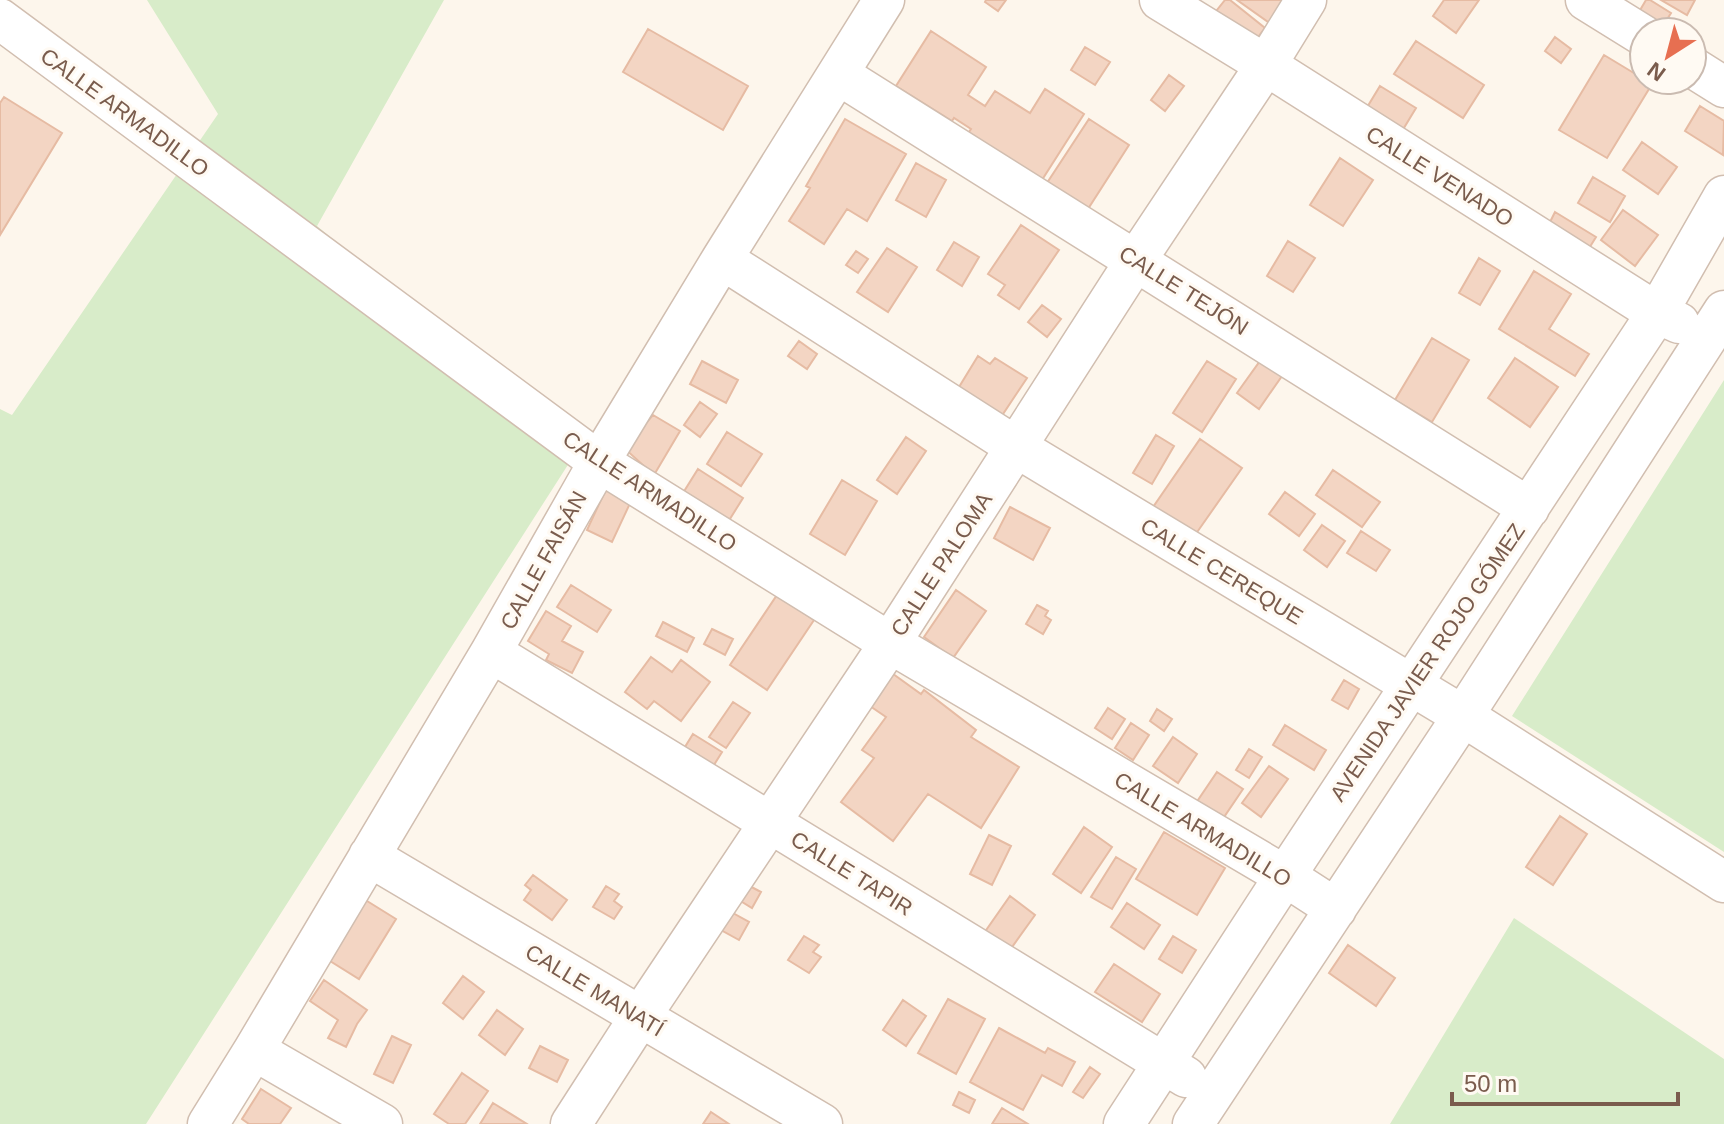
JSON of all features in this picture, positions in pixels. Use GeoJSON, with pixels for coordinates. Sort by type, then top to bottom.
{"type":"FeatureCollection","features":[{"type":"Feature","properties":{"kind":"street","name":"CALLE FAISÁN"},"geometry":{"type":"LineString","coordinates":[[208,1124],[491,652],[599,462],[884,0]]}},
{"type":"Feature","properties":{"kind":"street","name":"CALLE VENADO"},"geometry":{"type":"LineString","coordinates":[[1160,0],[1657,313],[1718,331]]}},
{"type":"Feature","properties":{"kind":"street","name":"CALLE PALOMA"},"geometry":{"type":"LineString","coordinates":[[571,1124],[890,643],[1306,0]]}},
{"type":"Feature","properties":{"kind":"street"},"geometry":{"type":"LineString","coordinates":[[1586,0],[1628,26]]}},
{"type":"Feature","properties":{"kind":"street","name":"CALLE ARMADILLO"},"geometry":{"type":"LineString","coordinates":[[0,19],[599,462],[890,643],[1336,909]]}},
{"type":"Feature","properties":{"kind":"street","name":"CALLE TEJÓN"},"geometry":{"type":"LineString","coordinates":[[838,74],[1529,508]]}},
{"type":"Feature","properties":{"kind":"street","name":"AVENIDA JAVIER ROJO GÓMEZ"},"geometry":{"type":"LineString","coordinates":[[1124,1124],[1657,313],[1724,196]]}},
{"type":"Feature","properties":{"kind":"street","name":"CALLE CEREQUE"},"geometry":{"type":"LineString","coordinates":[[722,259],[1016,447],[1463,716],[1724,882]]}},
{"type":"Feature","properties":{"kind":"street"},"geometry":{"type":"LineString","coordinates":[[1203,1109],[1718,331]]}},
{"type":"Feature","properties":{"kind":"street","name":"CALLE TAPIR"},"geometry":{"type":"LineString","coordinates":[[491,652],[1163,1064],[1203,1109]]}},
{"type":"Feature","properties":{"kind":"street","name":"CALLE MANATÍ"},"geometry":{"type":"LineString","coordinates":[[369,856],[822,1124]]}},
{"type":"Feature","properties":{"kind":"street"},"geometry":{"type":"LineString","coordinates":[[254,1050],[382,1124]]}},
{"type":"Feature","properties":{"kind":"green space"},"geometry":{"type":"Polygon","coordinates":[[[147,0],[444,0],[317,226],[580,446],[146,1124],[0,1124],[0,409],[12,415],[218,114],[147,0]]]}},
{"type":"Feature","properties":{"kind":"green space"},"geometry":{"type":"Polygon","coordinates":[[[1724,380],[1724,852],[1512,716],[1724,380]]]}},
{"type":"Feature","properties":{"kind":"green space"},"geometry":{"type":"Polygon","coordinates":[[[1514,918],[1724,1059],[1724,1124],[1390,1124],[1514,918]]]}},
{"type":"Feature","properties":{"kind":"building"},"geometry":{"type":"Polygon","coordinates":[[[986,0],[1006,0],[998,11],[986,0]]]}},
{"type":"Feature","properties":{"kind":"building"},"geometry":{"type":"Polygon","coordinates":[[[1225,0],[1230,0],[1265,28],[1248,50],[1205,25],[1225,0]]]}},
{"type":"Feature","properties":{"kind":"building"},"geometry":{"type":"Polygon","coordinates":[[[1237,0],[1289,0],[1271,24],[1237,0]]]}},
{"type":"Feature","properties":{"kind":"building"},"geometry":{"type":"Polygon","coordinates":[[[1444,0],[1479,0],[1456,33],[1433,16],[1444,0]]]}},
{"type":"Feature","properties":{"kind":"building"},"geometry":{"type":"Polygon","coordinates":[[[1646,0],[1671,13],[1669,16],[1637,16],[1646,0]]]}},
{"type":"Feature","properties":{"kind":"building"},"geometry":{"type":"Polygon","coordinates":[[[1661,0],[1695,0],[1687,15],[1661,0]]]}},
{"type":"Feature","properties":{"kind":"building"},"geometry":{"type":"Polygon","coordinates":[[[648,29],[748,86],[723,130],[623,72],[648,29]]]}},
{"type":"Feature","properties":{"kind":"building"},"geometry":{"type":"Polygon","coordinates":[[[931,31],[986,67],[968,95],[985,106],[995,91],[1030,113],[1045,89],[1084,114],[1040,183],[967,135],[971,129],[954,118],[952,121],[896,86],[931,31]]]}},
{"type":"Feature","properties":{"kind":"building"},"geometry":{"type":"Polygon","coordinates":[[[1555,37],[1571,49],[1561,63],[1545,51],[1555,37]]]}},
{"type":"Feature","properties":{"kind":"building"},"geometry":{"type":"Polygon","coordinates":[[[1416,41],[1484,85],[1463,118],[1394,74],[1416,41]]]}},
{"type":"Feature","properties":{"kind":"building"},"geometry":{"type":"Polygon","coordinates":[[[1085,47],[1110,62],[1095,85],[1071,70],[1085,47]]]}},
{"type":"Feature","properties":{"kind":"building"},"geometry":{"type":"Polygon","coordinates":[[[1604,55],[1628,70],[1628,96],[1645,96],[1607,158],[1559,130],[1604,55]]]}},
{"type":"Feature","properties":{"kind":"building"},"geometry":{"type":"Polygon","coordinates":[[[1169,75],[1184,86],[1165,111],[1151,100],[1169,75]]]}},
{"type":"Feature","properties":{"kind":"building"},"geometry":{"type":"Polygon","coordinates":[[[1380,86],[1416,108],[1399,136],[1363,114],[1380,86]]]}},
{"type":"Feature","properties":{"kind":"building"},"geometry":{"type":"Polygon","coordinates":[[[4,97],[62,133],[0,235],[0,103],[4,97]]]}},
{"type":"Feature","properties":{"kind":"building"},"geometry":{"type":"Polygon","coordinates":[[[1700,106],[1724,121],[1723,155],[1685,131],[1700,106]]]}},
{"type":"Feature","properties":{"kind":"building"},"geometry":{"type":"Polygon","coordinates":[[[845,119],[906,154],[867,221],[847,209],[824,244],[789,221],[810,188],[806,186],[845,119]]]}},
{"type":"Feature","properties":{"kind":"building"},"geometry":{"type":"Polygon","coordinates":[[[1089,119],[1129,145],[1086,212],[1045,186],[1089,119]]]}},
{"type":"Feature","properties":{"kind":"building"},"geometry":{"type":"Polygon","coordinates":[[[1642,142],[1677,167],[1658,194],[1623,170],[1642,142]]]}},
{"type":"Feature","properties":{"kind":"building"},"geometry":{"type":"Polygon","coordinates":[[[1340,158],[1373,180],[1343,226],[1310,205],[1340,158]]]}},
{"type":"Feature","properties":{"kind":"building"},"geometry":{"type":"Polygon","coordinates":[[[916,163],[946,180],[926,217],[896,200],[916,163]]]}},
{"type":"Feature","properties":{"kind":"building"},"geometry":{"type":"Polygon","coordinates":[[[1593,177],[1625,196],[1610,222],[1578,203],[1593,177]]]}},
{"type":"Feature","properties":{"kind":"building"},"geometry":{"type":"Polygon","coordinates":[[[1623,210],[1658,235],[1635,266],[1601,240],[1623,210]]]}},
{"type":"Feature","properties":{"kind":"building"},"geometry":{"type":"Polygon","coordinates":[[[1555,212],[1596,237],[1588,250],[1548,226],[1555,212]]]}},
{"type":"Feature","properties":{"kind":"building"},"geometry":{"type":"Polygon","coordinates":[[[1021,225],[1059,250],[1019,309],[998,295],[1005,285],[988,274],[1021,225]]]}},
{"type":"Feature","properties":{"kind":"building"},"geometry":{"type":"Polygon","coordinates":[[[1288,241],[1315,258],[1293,292],[1267,276],[1288,241]]]}},
{"type":"Feature","properties":{"kind":"building"},"geometry":{"type":"Polygon","coordinates":[[[954,242],[979,257],[962,286],[937,270],[954,242]]]}},
{"type":"Feature","properties":{"kind":"building"},"geometry":{"type":"Polygon","coordinates":[[[887,248],[917,267],[888,312],[857,292],[887,248]]]}},
{"type":"Feature","properties":{"kind":"building"},"geometry":{"type":"Polygon","coordinates":[[[856,251],[868,259],[858,273],[846,265],[856,251]]]}},
{"type":"Feature","properties":{"kind":"building"},"geometry":{"type":"Polygon","coordinates":[[[1479,258],[1500,271],[1480,305],[1459,293],[1479,258]]]}},
{"type":"Feature","properties":{"kind":"building"},"geometry":{"type":"Polygon","coordinates":[[[1534,271],[1571,294],[1549,329],[1589,354],[1575,376],[1499,329],[1534,271]]]}},
{"type":"Feature","properties":{"kind":"building"},"geometry":{"type":"Polygon","coordinates":[[[1042,305],[1061,319],[1047,337],[1028,322],[1042,305]]]}},
{"type":"Feature","properties":{"kind":"building"},"geometry":{"type":"Polygon","coordinates":[[[1432,338],[1469,360],[1432,422],[1395,400],[1432,338]]]}},
{"type":"Feature","properties":{"kind":"building"},"geometry":{"type":"Polygon","coordinates":[[[799,341],[817,354],[807,369],[788,356],[799,341]]]}},
{"type":"Feature","properties":{"kind":"building"},"geometry":{"type":"Polygon","coordinates":[[[978,356],[990,364],[995,358],[1027,378],[999,420],[956,392],[978,356]]]}},
{"type":"Feature","properties":{"kind":"building"},"geometry":{"type":"Polygon","coordinates":[[[1515,358],[1558,387],[1530,427],[1488,398],[1515,358]]]}},
{"type":"Feature","properties":{"kind":"building"},"geometry":{"type":"Polygon","coordinates":[[[702,361],[738,380],[726,403],[690,384],[702,361]]]}},
{"type":"Feature","properties":{"kind":"building"},"geometry":{"type":"Polygon","coordinates":[[[1207,361],[1236,379],[1202,432],[1173,413],[1207,361]]]}},
{"type":"Feature","properties":{"kind":"building"},"geometry":{"type":"Polygon","coordinates":[[[1260,361],[1282,376],[1259,409],[1237,393],[1260,361]]]}},
{"type":"Feature","properties":{"kind":"building"},"geometry":{"type":"Polygon","coordinates":[[[700,402],[717,414],[700,437],[684,425],[700,402]]]}},
{"type":"Feature","properties":{"kind":"building"},"geometry":{"type":"Polygon","coordinates":[[[653,415],[680,431],[654,475],[624,448],[653,415]]]}},
{"type":"Feature","properties":{"kind":"building"},"geometry":{"type":"Polygon","coordinates":[[[727,432],[762,454],[741,486],[707,464],[727,432]]]}},
{"type":"Feature","properties":{"kind":"building"},"geometry":{"type":"Polygon","coordinates":[[[1156,435],[1174,446],[1152,484],[1133,473],[1156,435]]]}},
{"type":"Feature","properties":{"kind":"building"},"geometry":{"type":"Polygon","coordinates":[[[906,437],[926,451],[897,494],[877,480],[906,437]]]}},
{"type":"Feature","properties":{"kind":"building"},"geometry":{"type":"Polygon","coordinates":[[[1200,439],[1242,468],[1193,538],[1151,510],[1200,439]]]}},
{"type":"Feature","properties":{"kind":"building"},"geometry":{"type":"Polygon","coordinates":[[[698,469],[743,498],[728,522],[683,493],[698,469]]]}},
{"type":"Feature","properties":{"kind":"building"},"geometry":{"type":"Polygon","coordinates":[[[1333,470],[1380,502],[1362,527],[1316,495],[1333,470]]]}},
{"type":"Feature","properties":{"kind":"building"},"geometry":{"type":"Polygon","coordinates":[[[842,480],[877,501],[845,555],[810,534],[842,480]]]}},
{"type":"Feature","properties":{"kind":"building"},"geometry":{"type":"Polygon","coordinates":[[[607,487],[632,499],[612,542],[587,530],[607,487]]]}},
{"type":"Feature","properties":{"kind":"building"},"geometry":{"type":"Polygon","coordinates":[[[1285,492],[1315,514],[1299,536],[1269,514],[1285,492]]]}},
{"type":"Feature","properties":{"kind":"building"},"geometry":{"type":"Polygon","coordinates":[[[1010,507],[1050,528],[1033,560],[994,538],[1010,507]]]}},
{"type":"Feature","properties":{"kind":"building"},"geometry":{"type":"Polygon","coordinates":[[[1322,525],[1345,541],[1327,567],[1304,550],[1322,525]]]}},
{"type":"Feature","properties":{"kind":"building"},"geometry":{"type":"Polygon","coordinates":[[[1361,531],[1390,550],[1376,571],[1347,553],[1361,531]]]}},
{"type":"Feature","properties":{"kind":"building"},"geometry":{"type":"Polygon","coordinates":[[[571,585],[611,610],[597,632],[557,607],[571,585]]]}},
{"type":"Feature","properties":{"kind":"building"},"geometry":{"type":"Polygon","coordinates":[[[956,590],[986,611],[953,658],[924,637],[956,590]]]}},
{"type":"Feature","properties":{"kind":"building"},"geometry":{"type":"Polygon","coordinates":[[[777,595],[814,620],[767,690],[730,665],[777,595]]]}},
{"type":"Feature","properties":{"kind":"building"},"geometry":{"type":"Polygon","coordinates":[[[1037,605],[1048,611],[1045,616],[1051,620],[1043,634],[1026,624],[1037,605]]]}},
{"type":"Feature","properties":{"kind":"building"},"geometry":{"type":"Polygon","coordinates":[[[546,611],[571,626],[562,641],[583,652],[572,673],[546,660],[549,654],[528,641],[546,611]]]}},
{"type":"Feature","properties":{"kind":"building"},"geometry":{"type":"Polygon","coordinates":[[[663,622],[694,638],[687,652],[656,636],[663,622]]]}},
{"type":"Feature","properties":{"kind":"building"},"geometry":{"type":"Polygon","coordinates":[[[712,629],[733,639],[725,655],[704,644],[712,629]]]}},
{"type":"Feature","properties":{"kind":"building"},"geometry":{"type":"Polygon","coordinates":[[[651,657],[672,672],[681,660],[710,682],[681,721],[654,701],[647,709],[625,692],[651,657]]]}},
{"type":"Feature","properties":{"kind":"building"},"geometry":{"type":"Polygon","coordinates":[[[889,671],[921,694],[924,690],[976,730],[971,737],[1019,767],[981,828],[928,794],[893,841],[841,802],[874,758],[862,750],[886,717],[867,704],[889,671]]]}},
{"type":"Feature","properties":{"kind":"building"},"geometry":{"type":"Polygon","coordinates":[[[1344,680],[1359,689],[1348,709],[1332,700],[1344,680]]]}},
{"type":"Feature","properties":{"kind":"building"},"geometry":{"type":"Polygon","coordinates":[[[733,702],[750,713],[726,748],[709,737],[733,702]]]}},
{"type":"Feature","properties":{"kind":"building"},"geometry":{"type":"Polygon","coordinates":[[[1108,708],[1125,719],[1112,739],[1095,728],[1108,708]]]}},
{"type":"Feature","properties":{"kind":"building"},"geometry":{"type":"Polygon","coordinates":[[[1157,709],[1172,719],[1164,731],[1150,721],[1157,709]]]}},
{"type":"Feature","properties":{"kind":"building"},"geometry":{"type":"Polygon","coordinates":[[[1131,723],[1149,735],[1133,760],[1115,748],[1131,723]]]}},
{"type":"Feature","properties":{"kind":"building"},"geometry":{"type":"Polygon","coordinates":[[[1285,725],[1326,750],[1314,770],[1273,745],[1285,725]]]}},
{"type":"Feature","properties":{"kind":"building"},"geometry":{"type":"Polygon","coordinates":[[[693,734],[722,752],[709,773],[680,755],[693,734]]]}},
{"type":"Feature","properties":{"kind":"building"},"geometry":{"type":"Polygon","coordinates":[[[1173,737],[1197,754],[1178,783],[1153,766],[1173,737]]]}},
{"type":"Feature","properties":{"kind":"building"},"geometry":{"type":"Polygon","coordinates":[[[1249,749],[1262,757],[1249,778],[1236,770],[1249,749]]]}},
{"type":"Feature","properties":{"kind":"building"},"geometry":{"type":"Polygon","coordinates":[[[1269,766],[1288,779],[1261,817],[1242,803],[1269,766]]]}},
{"type":"Feature","properties":{"kind":"building"},"geometry":{"type":"Polygon","coordinates":[[[1217,772],[1243,789],[1222,820],[1196,803],[1217,772]]]}},
{"type":"Feature","properties":{"kind":"building"},"geometry":{"type":"Polygon","coordinates":[[[1560,816],[1587,834],[1553,885],[1526,867],[1560,816]]]}},
{"type":"Feature","properties":{"kind":"building"},"geometry":{"type":"Polygon","coordinates":[[[1084,827],[1112,847],[1081,893],[1053,874],[1084,827]]]}},
{"type":"Feature","properties":{"kind":"building"},"geometry":{"type":"Polygon","coordinates":[[[1164,832],[1225,868],[1197,915],[1136,879],[1164,832]]]}},
{"type":"Feature","properties":{"kind":"building"},"geometry":{"type":"Polygon","coordinates":[[[989,835],[1011,846],[992,885],[970,874],[989,835]]]}},
{"type":"Feature","properties":{"kind":"building"},"geometry":{"type":"Polygon","coordinates":[[[1116,857],[1136,869],[1112,909],[1091,897],[1116,857]]]}},
{"type":"Feature","properties":{"kind":"building"},"geometry":{"type":"Polygon","coordinates":[[[533,875],[567,900],[552,920],[524,900],[531,890],[525,885],[533,875]]]}},
{"type":"Feature","properties":{"kind":"building"},"geometry":{"type":"Polygon","coordinates":[[[742,882],[761,892],[752,908],[734,897],[742,882]]]}},
{"type":"Feature","properties":{"kind":"building"},"geometry":{"type":"Polygon","coordinates":[[[606,886],[619,894],[614,901],[622,907],[614,919],[593,907],[606,886]]]}},
{"type":"Feature","properties":{"kind":"building"},"geometry":{"type":"Polygon","coordinates":[[[359,896],[396,919],[359,979],[322,956],[359,896]]]}},
{"type":"Feature","properties":{"kind":"building"},"geometry":{"type":"Polygon","coordinates":[[[1010,896],[1035,915],[1007,954],[982,936],[1010,896]]]}},
{"type":"Feature","properties":{"kind":"building"},"geometry":{"type":"Polygon","coordinates":[[[1127,903],[1160,925],[1144,949],[1111,927],[1127,903]]]}},
{"type":"Feature","properties":{"kind":"building"},"geometry":{"type":"Polygon","coordinates":[[[722,907],[749,922],[739,940],[712,925],[722,907]]]}},
{"type":"Feature","properties":{"kind":"building"},"geometry":{"type":"Polygon","coordinates":[[[804,936],[819,945],[813,952],[821,957],[809,973],[788,960],[804,936]]]}},
{"type":"Feature","properties":{"kind":"building"},"geometry":{"type":"Polygon","coordinates":[[[1173,936],[1196,950],[1182,973],[1159,959],[1173,936]]]}},
{"type":"Feature","properties":{"kind":"building"},"geometry":{"type":"Polygon","coordinates":[[[1348,945],[1395,978],[1376,1006],[1329,973],[1348,945]]]}},
{"type":"Feature","properties":{"kind":"building"},"geometry":{"type":"Polygon","coordinates":[[[1114,964],[1160,994],[1142,1022],[1095,992],[1114,964]]]}},
{"type":"Feature","properties":{"kind":"building"},"geometry":{"type":"Polygon","coordinates":[[[463,976],[484,992],[463,1019],[443,1003],[463,976]]]}},
{"type":"Feature","properties":{"kind":"building"},"geometry":{"type":"Polygon","coordinates":[[[324,980],[367,1010],[346,1047],[328,1038],[338,1020],[310,1001],[324,980]]]}},
{"type":"Feature","properties":{"kind":"building"},"geometry":{"type":"Polygon","coordinates":[[[948,999],[985,1019],[956,1074],[918,1053],[948,999]]]}},
{"type":"Feature","properties":{"kind":"building"},"geometry":{"type":"Polygon","coordinates":[[[903,1000],[926,1016],[906,1046],[883,1030],[903,1000]]]}},
{"type":"Feature","properties":{"kind":"building"},"geometry":{"type":"Polygon","coordinates":[[[497,1010],[523,1029],[505,1055],[479,1035],[497,1010]]]}},
{"type":"Feature","properties":{"kind":"building"},"geometry":{"type":"Polygon","coordinates":[[[999,1028],[1045,1053],[1048,1048],[1075,1062],[1062,1086],[1042,1075],[1023,1110],[970,1082],[999,1028]]]}},
{"type":"Feature","properties":{"kind":"building"},"geometry":{"type":"Polygon","coordinates":[[[392,1036],[411,1045],[393,1083],[374,1074],[392,1036]]]}},
{"type":"Feature","properties":{"kind":"building"},"geometry":{"type":"Polygon","coordinates":[[[540,1046],[568,1060],[557,1082],[529,1068],[540,1046]]]}},
{"type":"Feature","properties":{"kind":"building"},"geometry":{"type":"Polygon","coordinates":[[[1090,1067],[1100,1074],[1083,1098],[1073,1092],[1090,1067]]]}},
{"type":"Feature","properties":{"kind":"building"},"geometry":{"type":"Polygon","coordinates":[[[462,1073],[488,1091],[465,1124],[449,1124],[434,1114],[462,1073]]]}},
{"type":"Feature","properties":{"kind":"building"},"geometry":{"type":"Polygon","coordinates":[[[261,1089],[291,1108],[280,1124],[249,1124],[242,1119],[261,1089]]]}},
{"type":"Feature","properties":{"kind":"building"},"geometry":{"type":"Polygon","coordinates":[[[959,1092],[975,1100],[969,1113],[953,1105],[959,1092]]]}},
{"type":"Feature","properties":{"kind":"building"},"geometry":{"type":"Polygon","coordinates":[[[493,1103],[527,1124],[480,1124],[493,1103]]]}},
{"type":"Feature","properties":{"kind":"building"},"geometry":{"type":"Polygon","coordinates":[[[1002,1108],[1028,1124],[992,1124],[1002,1108]]]}},
{"type":"Feature","properties":{"kind":"building"},"geometry":{"type":"Polygon","coordinates":[[[711,1112],[729,1124],[703,1124],[711,1112]]]}}]}
